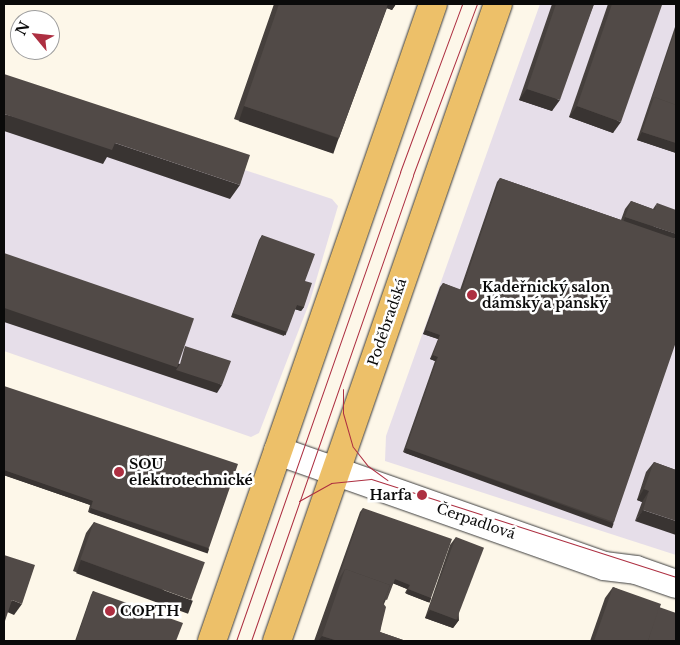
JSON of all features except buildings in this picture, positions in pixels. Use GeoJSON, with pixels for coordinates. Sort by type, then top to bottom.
{"type":"FeatureCollection","features":[{"type":"Feature","properties":{"kind":"main road"},"geometry":{"type":"LineString","coordinates":[[212,641],[433,4]]}},
{"type":"Feature","properties":{"kind":"main road","name":"Poděbradská"},"geometry":{"type":"LineString","coordinates":[[276,641],[498,4]]}},
{"type":"Feature","properties":{"kind":"street","name":"Čerpadlová"},"geometry":{"type":"LineString","coordinates":[[278,451],[604,566],[636,570],[676,584]]}},
{"type":"Feature","properties":{"kind":"shaded area"},"geometry":{"type":"Polygon","coordinates":[[[540,4],[676,4],[676,555],[385,461],[386,436],[540,4]]]}},
{"type":"Feature","properties":{"kind":"shaded area"},"geometry":{"type":"Polygon","coordinates":[[[4,90],[332,199],[338,206],[310,301],[259,433],[251,437],[4,351],[4,90]]]}},
{"type":"Feature","properties":{"kind":"tram line"},"geometry":{"type":"LineString","coordinates":[[236,641],[400,172],[462,4]]}},
{"type":"Feature","properties":{"kind":"tram line"},"geometry":{"type":"LineString","coordinates":[[251,641],[413,175],[477,4]]}},
{"type":"Feature","properties":{"kind":"tram line"},"geometry":{"type":"LineString","coordinates":[[343,389],[343,413],[353,447],[368,466],[387,480]]}},
{"type":"Feature","properties":{"kind":"tram line"},"geometry":{"type":"LineString","coordinates":[[299,501],[331,483],[371,479],[676,577]]}},
{"type":"Feature","properties":{"kind":"place","name":"Kadeřnický salon dámský a pánský"},"geometry":{"type":"Point","coordinates":[472,295]}},
{"type":"Feature","properties":{"kind":"place","name":"SOU elektrotechnické"},"geometry":{"type":"Point","coordinates":[119,472]}},
{"type":"Feature","properties":{"kind":"place","name":"Harfa"},"geometry":{"type":"Point","coordinates":[422,495]}},
{"type":"Feature","properties":{"kind":"place","name":"COPTH"},"geometry":{"type":"Point","coordinates":[110,611]}}]}
